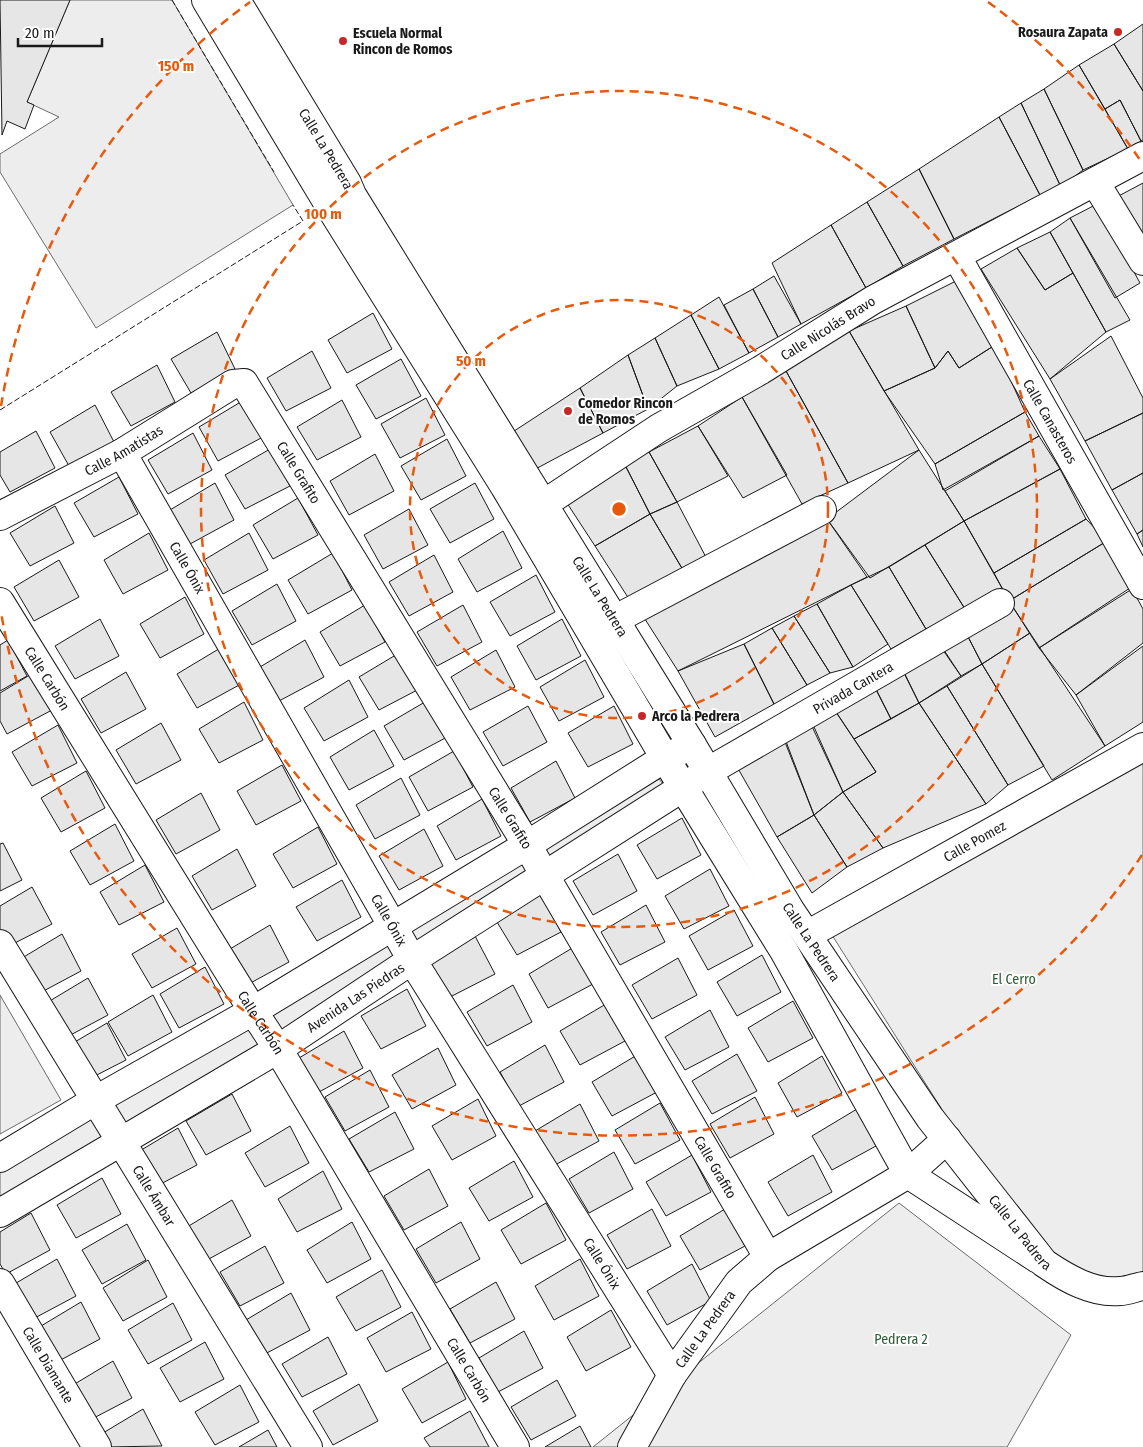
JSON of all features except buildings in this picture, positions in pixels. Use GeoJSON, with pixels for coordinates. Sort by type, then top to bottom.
{"type":"FeatureCollection","features":[{"type":"Feature","properties":{"kind":"street","name":"Calle La Pedrera"},"geometry":{"type":"LineString","coordinates":[[206,0],[309,173],[533,510],[614,620],[807,935],[947,1139],[908,1174],[768,1257],[739,1282],[672,1375],[632,1447]]}},
{"type":"Feature","properties":{"kind":"street","name":"Calle La Pedrera"},"geometry":{"type":"LineString","coordinates":[[236,0],[334,160],[352,195],[533,510],[665,758],[784,951],[908,1174]]}},
{"type":"Feature","properties":{"kind":"street","name":"Calle Nicolás Bravo"},"geometry":{"type":"LineString","coordinates":[[533,510],[659,428],[761,370],[872,300],[957,257],[1143,156]]}},
{"type":"Feature","properties":{"kind":"street"},"geometry":{"type":"LineString","coordinates":[[309,173],[334,160]]}},
{"type":"Feature","properties":{"kind":"street"},"geometry":{"type":"LineString","coordinates":[[1095,182],[1143,261]]}},
{"type":"Feature","properties":{"kind":"street","name":"Calle Canasteros"},"geometry":{"type":"LineString","coordinates":[[957,257],[1143,585]]}},
{"type":"Feature","properties":{"kind":"street","name":"Calle Amatistas"},"geometry":{"type":"LineString","coordinates":[[0,516],[122,453],[233,384],[244,383]]}},
{"type":"Feature","properties":{"kind":"street","name":"Calle Grafito"},"geometry":{"type":"LineString","coordinates":[[244,383],[527,845],[768,1257]]}},
{"type":"Feature","properties":{"kind":"street","name":"Calle Ónix"},"geometry":{"type":"LineString","coordinates":[[122,453],[412,960],[672,1375]]}},
{"type":"Feature","properties":{"kind":"street"},"geometry":{"type":"LineString","coordinates":[[614,620],[822,510]]}},
{"type":"Feature","properties":{"kind":"street","name":"Calle Carbón"},"geometry":{"type":"LineString","coordinates":[[0,602],[278,1049],[515,1447]]}},
{"type":"Feature","properties":{"kind":"street","name":"Privada Cantera"},"geometry":{"type":"LineString","coordinates":[[707,772],[1000,603]]}},
{"type":"Feature","properties":{"kind":"street"},"geometry":{"type":"LineString","coordinates":[[0,1158],[96,1100],[253,1011],[527,845],[665,758],[692,745]]}},
{"type":"Feature","properties":{"kind":"street","name":"Calle Pomez"},"geometry":{"type":"LineString","coordinates":[[807,935],[1143,747]]}},
{"type":"Feature","properties":{"kind":"street","name":"Avenida Las Piedras"},"geometry":{"type":"LineString","coordinates":[[0,1214],[278,1049],[412,960],[707,772]]}},
{"type":"Feature","properties":{"kind":"street","name":"Calle Ámbar"},"geometry":{"type":"LineString","coordinates":[[0,944],[308,1447]]}},
{"type":"Feature","properties":{"kind":"street","name":"Calle La Padrera"},"geometry":{"type":"LineString","coordinates":[[947,1139],[1044,1263],[1084,1286],[1131,1289]]}},
{"type":"Feature","properties":{"kind":"street"},"geometry":{"type":"LineString","coordinates":[[908,1174],[1044,1263]]}},
{"type":"Feature","properties":{"kind":"street","name":"Calle Diamante"},"geometry":{"type":"LineString","coordinates":[[0,1283],[97,1447]]}},
{"type":"Feature","properties":{"kind":"shaded area"},"geometry":{"type":"Polygon","coordinates":[[[70,0],[172,0],[293,205],[96,328],[0,172],[0,154],[59,117],[27,102],[70,0]]]}},
{"type":"Feature","properties":{"kind":"shaded area","name":"El Cerro"},"geometry":{"type":"Polygon","coordinates":[[[1143,754],[1143,1272],[1119,1279],[1086,1278],[1052,1256],[958,1135],[832,935],[1143,754]]]}},
{"type":"Feature","properties":{"kind":"shaded area"},"geometry":{"type":"Polygon","coordinates":[[[659,779],[670,793],[0,1205],[0,1171],[659,779]]]}},
{"type":"Feature","properties":{"kind":"shaded area"},"geometry":{"type":"Polygon","coordinates":[[[0,995],[61,1100],[0,1134],[0,995]]]}},
{"type":"Feature","properties":{"kind":"shaded area","name":"Pedrera 2"},"geometry":{"type":"Polygon","coordinates":[[[899,1203],[1071,1335],[1007,1447],[593,1447],[899,1203]]]}},
{"type":"Feature","properties":{"kind":"fence"},"geometry":{"type":"LineString","coordinates":[[172,0],[274,172]]}},
{"type":"Feature","properties":{"kind":"fence"},"geometry":{"type":"LineString","coordinates":[[0,410],[303,221],[293,205]]}},
{"type":"Feature","properties":{"kind":"place","name":"Rosaura Zapata"},"geometry":{"type":"Point","coordinates":[1118,32]}},
{"type":"Feature","properties":{"kind":"place","name":"Escuela Normal Rincon de Romos"},"geometry":{"type":"Point","coordinates":[343,41]}},
{"type":"Feature","properties":{"kind":"place","name":"Comedor Rincon de Romos"},"geometry":{"type":"Point","coordinates":[568,411]}},
{"type":"Feature","properties":{"kind":"place","name":"Arco la Pedrera"},"geometry":{"type":"Point","coordinates":[642,716]}}]}
